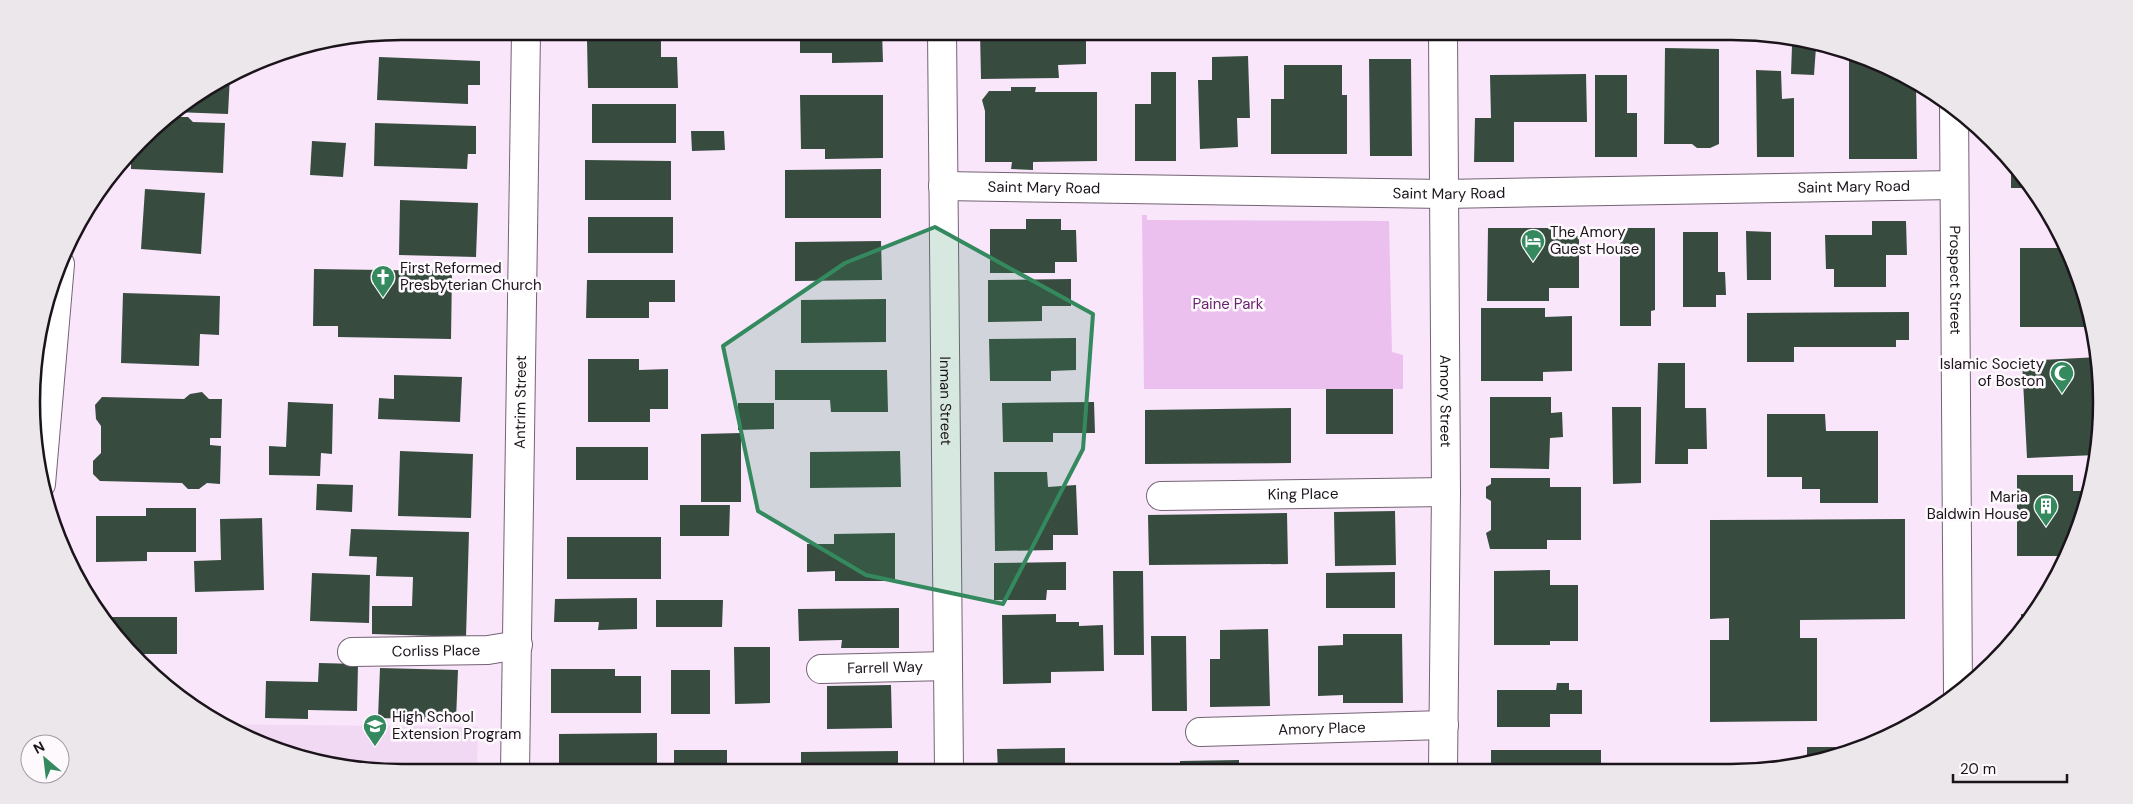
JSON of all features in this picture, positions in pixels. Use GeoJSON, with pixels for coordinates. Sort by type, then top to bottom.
{"type":"FeatureCollection","features":[{"type":"Feature","properties":{"kind":"street","name":"Antrim Street"},"geometry":{"type":"LineString","coordinates":[[515,764],[526,40]]}},
{"type":"Feature","properties":{"kind":"street","name":"Inman Street"},"geometry":{"type":"LineString","coordinates":[[942,40],[948,764]]}},
{"type":"Feature","properties":{"kind":"street","name":"Amory Street"},"geometry":{"type":"LineString","coordinates":[[1443,40],[1446,492],[1443,764]]}},
{"type":"Feature","properties":{"kind":"street","name":"Prospect Street"},"geometry":{"type":"LineString","coordinates":[[1954,117],[1958,684]]}},
{"type":"Feature","properties":{"kind":"street","name":"Saint Mary Road"},"geometry":{"type":"LineString","coordinates":[[944,186],[1443,194],[1954,185]]}},
{"type":"Feature","properties":{"kind":"street"},"geometry":{"type":"LineString","coordinates":[[44,453],[58,290]]}},
{"type":"Feature","properties":{"kind":"street","name":"King Place"},"geometry":{"type":"LineString","coordinates":[[1161,496],[1446,492]]}},
{"type":"Feature","properties":{"kind":"street","name":"Corliss Place"},"geometry":{"type":"LineString","coordinates":[[352,652],[488,650],[518,645]]}},
{"type":"Feature","properties":{"kind":"street","name":"Farrell Way"},"geometry":{"type":"LineString","coordinates":[[821,669],[948,666]]}},
{"type":"Feature","properties":{"kind":"street","name":"Amory Place"},"geometry":{"type":"LineString","coordinates":[[1200,732],[1444,725]]}},
{"type":"Feature","properties":{"kind":"highlighted area"},"geometry":{"type":"Polygon","coordinates":[[[935,227],[1093,314],[1083,449],[1003,604],[866,575],[758,511],[723,346],[845,263],[935,227]]]}},
{"type":"Feature","properties":{"kind":"shaded area","name":"High School Extension Program"},"geometry":{"type":"Polygon","coordinates":[[[237,724],[478,727],[477,764],[402,764],[355,761],[308,752],[237,724]]]}},
{"type":"Feature","properties":{"kind":"green space","name":"Paine Park"},"geometry":{"type":"Polygon","coordinates":[[[1142,215],[1147,215],[1147,220],[1389,221],[1392,352],[1403,355],[1403,389],[1144,389],[1142,215]]]}},
{"type":"Feature","properties":{"kind":"building"},"geometry":{"type":"Polygon","coordinates":[[[587,40],[661,40],[661,57],[677,57],[678,88],[588,88],[587,40]]]}},
{"type":"Feature","properties":{"kind":"building"},"geometry":{"type":"Polygon","coordinates":[[[800,40],[882,40],[883,62],[832,63],[832,53],[800,53],[800,40]]]}},
{"type":"Feature","properties":{"kind":"building"},"geometry":{"type":"Polygon","coordinates":[[[980,40],[1086,40],[1086,64],[1058,65],[1059,78],[981,79],[980,40]]]}},
{"type":"Feature","properties":{"kind":"building"},"geometry":{"type":"Polygon","coordinates":[[[1792,46],[1816,50],[1814,75],[1791,74],[1792,46]]]}},
{"type":"Feature","properties":{"kind":"building"},"geometry":{"type":"Polygon","coordinates":[[[1665,48],[1719,49],[1719,144],[1710,148],[1697,148],[1692,144],[1664,144],[1665,48]]]}},
{"type":"Feature","properties":{"kind":"building"},"geometry":{"type":"Polygon","coordinates":[[[1248,56],[1250,118],[1237,118],[1238,147],[1200,149],[1198,80],[1212,80],[1212,57],[1248,56]]]}},
{"type":"Feature","properties":{"kind":"building"},"geometry":{"type":"Polygon","coordinates":[[[379,57],[480,61],[480,85],[468,85],[468,104],[377,100],[379,57]]]}},
{"type":"Feature","properties":{"kind":"building"},"geometry":{"type":"Polygon","coordinates":[[[1369,59],[1411,59],[1412,156],[1370,156],[1369,59]]]}},
{"type":"Feature","properties":{"kind":"building"},"geometry":{"type":"Polygon","coordinates":[[[1849,60],[1891,77],[1916,91],[1917,159],[1849,159],[1849,60]]]}},
{"type":"Feature","properties":{"kind":"building"},"geometry":{"type":"Polygon","coordinates":[[[1284,65],[1342,65],[1342,95],[1347,95],[1347,154],[1271,154],[1271,99],[1284,99],[1284,65]]]}},
{"type":"Feature","properties":{"kind":"building"},"geometry":{"type":"Polygon","coordinates":[[[1756,70],[1781,71],[1782,99],[1794,98],[1794,157],[1757,157],[1756,70]]]}},
{"type":"Feature","properties":{"kind":"building"},"geometry":{"type":"Polygon","coordinates":[[[1151,72],[1176,72],[1176,161],[1135,161],[1135,104],[1151,104],[1151,72]]]}},
{"type":"Feature","properties":{"kind":"building"},"geometry":{"type":"Polygon","coordinates":[[[1586,74],[1587,122],[1514,122],[1514,162],[1474,162],[1475,118],[1491,118],[1490,75],[1586,74]]]}},
{"type":"Feature","properties":{"kind":"building"},"geometry":{"type":"Polygon","coordinates":[[[1595,75],[1627,75],[1627,113],[1637,113],[1637,157],[1595,157],[1595,75]]]}},
{"type":"Feature","properties":{"kind":"building"},"geometry":{"type":"Polygon","coordinates":[[[230,84],[228,114],[185,112],[230,84]]]}},
{"type":"Feature","properties":{"kind":"building"},"geometry":{"type":"Polygon","coordinates":[[[1011,87],[1036,87],[1035,92],[1097,92],[1097,161],[1033,162],[1033,170],[1011,169],[1012,162],[985,162],[985,111],[982,100],[989,91],[1011,91],[1011,87]]]}},
{"type":"Feature","properties":{"kind":"building"},"geometry":{"type":"Polygon","coordinates":[[[800,95],[883,95],[883,158],[825,159],[825,149],[801,149],[800,95]]]}},
{"type":"Feature","properties":{"kind":"building"},"geometry":{"type":"Polygon","coordinates":[[[592,104],[676,104],[676,143],[592,143],[592,104]]]}},
{"type":"Feature","properties":{"kind":"building"},"geometry":{"type":"Polygon","coordinates":[[[179,117],[188,117],[193,122],[225,123],[223,173],[131,169],[131,162],[163,130],[179,117]]]}},
{"type":"Feature","properties":{"kind":"building"},"geometry":{"type":"Polygon","coordinates":[[[375,123],[476,126],[476,154],[468,154],[467,169],[374,166],[375,123]]]}},
{"type":"Feature","properties":{"kind":"building"},"geometry":{"type":"Polygon","coordinates":[[[691,131],[724,131],[725,150],[692,151],[691,131]]]}},
{"type":"Feature","properties":{"kind":"building"},"geometry":{"type":"Polygon","coordinates":[[[312,141],[346,143],[343,177],[310,175],[312,141]]]}},
{"type":"Feature","properties":{"kind":"building"},"geometry":{"type":"Polygon","coordinates":[[[585,160],[671,161],[671,200],[585,200],[585,160]]]}},
{"type":"Feature","properties":{"kind":"building"},"geometry":{"type":"Polygon","coordinates":[[[881,169],[881,218],[785,218],[785,170],[881,169]]]}},
{"type":"Feature","properties":{"kind":"building"},"geometry":{"type":"Polygon","coordinates":[[[2011,173],[2022,188],[2011,188],[2011,173]]]}},
{"type":"Feature","properties":{"kind":"building"},"geometry":{"type":"Polygon","coordinates":[[[145,189],[205,193],[201,254],[141,249],[145,189]]]}},
{"type":"Feature","properties":{"kind":"building"},"geometry":{"type":"Polygon","coordinates":[[[400,200],[478,203],[476,257],[399,255],[400,200]]]}},
{"type":"Feature","properties":{"kind":"building"},"geometry":{"type":"Polygon","coordinates":[[[588,217],[673,217],[673,253],[588,253],[588,217]]]}},
{"type":"Feature","properties":{"kind":"building"},"geometry":{"type":"Polygon","coordinates":[[[1026,219],[1061,219],[1061,230],[1076,230],[1077,262],[1055,262],[1055,273],[990,273],[990,229],[1026,229],[1026,219]]]}},
{"type":"Feature","properties":{"kind":"building"},"geometry":{"type":"Polygon","coordinates":[[[1872,221],[1906,221],[1907,255],[1886,255],[1886,287],[1834,287],[1834,269],[1826,269],[1825,235],[1872,235],[1872,221]]]}},
{"type":"Feature","properties":{"kind":"building","name":"The Amory Guest House"},"geometry":{"type":"Polygon","coordinates":[[[1488,228],[1551,228],[1551,236],[1579,236],[1579,288],[1549,288],[1549,301],[1487,301],[1488,228]]]}},
{"type":"Feature","properties":{"kind":"building"},"geometry":{"type":"Polygon","coordinates":[[[1620,228],[1655,228],[1655,310],[1651,311],[1651,326],[1620,326],[1620,228]]]}},
{"type":"Feature","properties":{"kind":"building"},"geometry":{"type":"Polygon","coordinates":[[[1746,231],[1771,232],[1771,280],[1747,280],[1746,231]]]}},
{"type":"Feature","properties":{"kind":"building"},"geometry":{"type":"Polygon","coordinates":[[[1683,232],[1718,232],[1718,272],[1725,272],[1726,295],[1716,295],[1716,307],[1683,307],[1683,232]]]}},
{"type":"Feature","properties":{"kind":"building"},"geometry":{"type":"Polygon","coordinates":[[[881,241],[882,280],[795,281],[795,242],[881,241]]]}},
{"type":"Feature","properties":{"kind":"building"},"geometry":{"type":"Polygon","coordinates":[[[2020,248],[2059,248],[2074,286],[2085,327],[2020,327],[2020,248]]]}},
{"type":"Feature","properties":{"kind":"building","name":"First Reformed Presbyterian Church"},"geometry":{"type":"Polygon","coordinates":[[[314,269],[452,271],[451,339],[338,337],[338,326],[313,326],[314,269]]]}},
{"type":"Feature","properties":{"kind":"building"},"geometry":{"type":"Polygon","coordinates":[[[1071,279],[1071,306],[1042,306],[1042,321],[988,322],[988,280],[1071,279]]]}},
{"type":"Feature","properties":{"kind":"building"},"geometry":{"type":"Polygon","coordinates":[[[587,280],[675,280],[675,302],[649,302],[649,318],[586,318],[587,280]]]}},
{"type":"Feature","properties":{"kind":"building"},"geometry":{"type":"Polygon","coordinates":[[[123,293],[220,296],[219,335],[200,334],[199,366],[121,363],[123,293]]]}},
{"type":"Feature","properties":{"kind":"building"},"geometry":{"type":"Polygon","coordinates":[[[886,299],[886,342],[801,343],[801,300],[886,299]]]}},
{"type":"Feature","properties":{"kind":"building"},"geometry":{"type":"Polygon","coordinates":[[[1481,308],[1545,308],[1545,317],[1572,316],[1572,371],[1543,372],[1543,381],[1481,381],[1481,308]]]}},
{"type":"Feature","properties":{"kind":"building"},"geometry":{"type":"Polygon","coordinates":[[[1909,312],[1909,340],[1896,340],[1896,347],[1794,347],[1794,362],[1747,362],[1747,313],[1909,312]]]}},
{"type":"Feature","properties":{"kind":"building"},"geometry":{"type":"Polygon","coordinates":[[[1076,338],[1076,370],[1051,371],[1051,381],[990,381],[989,339],[1076,338]]]}},
{"type":"Feature","properties":{"kind":"building","name":"Islamic Society of Boston"},"geometry":{"type":"Polygon","coordinates":[[[2090,357],[2093,402],[2089,455],[2027,458],[2022,361],[2090,357]]]}},
{"type":"Feature","properties":{"kind":"building"},"geometry":{"type":"Polygon","coordinates":[[[588,359],[639,359],[639,370],[668,369],[668,409],[650,409],[650,422],[588,422],[588,359]]]}},
{"type":"Feature","properties":{"kind":"building"},"geometry":{"type":"Polygon","coordinates":[[[1658,363],[1685,363],[1685,408],[1706,408],[1707,449],[1688,449],[1688,464],[1655,464],[1658,363]]]}},
{"type":"Feature","properties":{"kind":"building"},"geometry":{"type":"Polygon","coordinates":[[[775,370],[887,370],[888,412],[831,412],[830,400],[775,400],[775,370]]]}},
{"type":"Feature","properties":{"kind":"building"},"geometry":{"type":"Polygon","coordinates":[[[394,375],[462,377],[460,422],[378,419],[379,398],[394,399],[394,375]]]}},
{"type":"Feature","properties":{"kind":"building"},"geometry":{"type":"Polygon","coordinates":[[[1326,389],[1393,389],[1393,434],[1326,434],[1326,389]]]}},
{"type":"Feature","properties":{"kind":"building"},"geometry":{"type":"Polygon","coordinates":[[[202,392],[209,399],[222,399],[221,438],[210,438],[210,445],[221,446],[220,484],[207,483],[199,489],[188,489],[182,483],[100,481],[93,474],[93,461],[101,453],[101,426],[96,419],[95,405],[102,397],[184,399],[190,394],[202,392]]]}},
{"type":"Feature","properties":{"kind":"building"},"geometry":{"type":"Polygon","coordinates":[[[1490,397],[1551,397],[1551,413],[1562,412],[1563,437],[1550,438],[1549,469],[1490,468],[1490,397]]]}},
{"type":"Feature","properties":{"kind":"building"},"geometry":{"type":"Polygon","coordinates":[[[288,402],[333,404],[332,454],[321,453],[320,476],[269,475],[269,446],[286,447],[288,402]]]}},
{"type":"Feature","properties":{"kind":"building"},"geometry":{"type":"Polygon","coordinates":[[[1094,402],[1095,433],[1053,433],[1053,442],[1003,442],[1002,403],[1094,402]]]}},
{"type":"Feature","properties":{"kind":"building"},"geometry":{"type":"Polygon","coordinates":[[[738,403],[774,403],[774,429],[738,430],[738,403]]]}},
{"type":"Feature","properties":{"kind":"building"},"geometry":{"type":"Polygon","coordinates":[[[1612,407],[1641,407],[1641,483],[1613,484],[1612,407]]]}},
{"type":"Feature","properties":{"kind":"building"},"geometry":{"type":"Polygon","coordinates":[[[1291,408],[1291,463],[1145,464],[1145,410],[1291,408]]]}},
{"type":"Feature","properties":{"kind":"building"},"geometry":{"type":"Polygon","coordinates":[[[1767,414],[1825,414],[1826,431],[1878,431],[1878,503],[1820,503],[1820,489],[1802,489],[1802,477],[1767,477],[1767,414]]]}},
{"type":"Feature","properties":{"kind":"building"},"geometry":{"type":"Polygon","coordinates":[[[741,433],[741,502],[701,502],[701,434],[741,433]]]}},
{"type":"Feature","properties":{"kind":"building"},"geometry":{"type":"Polygon","coordinates":[[[576,447],[648,447],[648,480],[576,480],[576,447]]]}},
{"type":"Feature","properties":{"kind":"building"},"geometry":{"type":"Polygon","coordinates":[[[400,451],[473,454],[471,518],[398,516],[400,451]]]}},
{"type":"Feature","properties":{"kind":"building"},"geometry":{"type":"Polygon","coordinates":[[[900,451],[901,487],[810,488],[810,452],[900,451]]]}},
{"type":"Feature","properties":{"kind":"building"},"geometry":{"type":"Polygon","coordinates":[[[994,472],[1047,472],[1048,487],[1076,485],[1078,535],[1053,535],[1053,550],[995,551],[994,472]]]}},
{"type":"Feature","properties":{"kind":"building","name":"Maria Baldwin House"},"geometry":{"type":"Polygon","coordinates":[[[2017,475],[2073,475],[2073,491],[2082,491],[2074,518],[2059,556],[2017,556],[2017,475]]]}},
{"type":"Feature","properties":{"kind":"building"},"geometry":{"type":"Polygon","coordinates":[[[1491,478],[1550,478],[1550,487],[1581,487],[1581,540],[1547,540],[1547,549],[1490,549],[1486,533],[1491,530],[1491,501],[1486,498],[1486,487],[1491,484],[1491,478]]]}},
{"type":"Feature","properties":{"kind":"building"},"geometry":{"type":"Polygon","coordinates":[[[317,484],[353,485],[352,512],[316,510],[317,484]]]}},
{"type":"Feature","properties":{"kind":"building"},"geometry":{"type":"Polygon","coordinates":[[[680,505],[730,505],[729,536],[680,536],[680,505]]]}},
{"type":"Feature","properties":{"kind":"building"},"geometry":{"type":"Polygon","coordinates":[[[146,508],[196,508],[196,552],[147,552],[147,561],[96,562],[96,516],[146,516],[146,508]]]}},
{"type":"Feature","properties":{"kind":"building"},"geometry":{"type":"Polygon","coordinates":[[[1395,511],[1396,565],[1335,566],[1334,512],[1395,511]]]}},
{"type":"Feature","properties":{"kind":"building"},"geometry":{"type":"Polygon","coordinates":[[[1287,513],[1288,564],[1149,565],[1148,515],[1287,513]]]}},
{"type":"Feature","properties":{"kind":"building"},"geometry":{"type":"Polygon","coordinates":[[[262,518],[264,590],[195,592],[194,561],[221,560],[220,519],[262,518]]]}},
{"type":"Feature","properties":{"kind":"building"},"geometry":{"type":"Polygon","coordinates":[[[1905,519],[1905,619],[1800,620],[1800,638],[1817,638],[1817,721],[1710,722],[1710,640],[1729,640],[1729,618],[1710,619],[1710,520],[1905,519]]]}},
{"type":"Feature","properties":{"kind":"building"},"geometry":{"type":"Polygon","coordinates":[[[351,529],[469,532],[466,637],[372,634],[372,606],[412,606],[413,577],[376,576],[377,557],[349,556],[351,529]]]}},
{"type":"Feature","properties":{"kind":"building"},"geometry":{"type":"Polygon","coordinates":[[[895,533],[895,581],[835,581],[835,571],[807,572],[807,544],[834,544],[834,534],[895,533]]]}},
{"type":"Feature","properties":{"kind":"building"},"geometry":{"type":"Polygon","coordinates":[[[567,537],[661,537],[661,579],[567,579],[567,537]]]}},
{"type":"Feature","properties":{"kind":"building"},"geometry":{"type":"Polygon","coordinates":[[[1066,562],[1066,590],[1047,590],[1046,600],[994,600],[994,563],[1066,562]]]}},
{"type":"Feature","properties":{"kind":"building"},"geometry":{"type":"Polygon","coordinates":[[[1550,570],[1550,585],[1578,585],[1578,641],[1550,641],[1550,645],[1494,645],[1494,571],[1550,570]]]}},
{"type":"Feature","properties":{"kind":"building"},"geometry":{"type":"Polygon","coordinates":[[[1113,571],[1143,571],[1144,655],[1114,655],[1113,571]]]}},
{"type":"Feature","properties":{"kind":"building"},"geometry":{"type":"Polygon","coordinates":[[[1395,572],[1395,608],[1326,608],[1326,573],[1395,572]]]}},
{"type":"Feature","properties":{"kind":"building"},"geometry":{"type":"Polygon","coordinates":[[[312,573],[370,575],[369,623],[310,621],[312,573]]]}},
{"type":"Feature","properties":{"kind":"building"},"geometry":{"type":"Polygon","coordinates":[[[637,598],[637,629],[598,630],[599,622],[554,622],[555,599],[637,598]]]}},
{"type":"Feature","properties":{"kind":"building"},"geometry":{"type":"Polygon","coordinates":[[[656,600],[723,600],[722,627],[656,627],[656,600]]]}},
{"type":"Feature","properties":{"kind":"building"},"geometry":{"type":"Polygon","coordinates":[[[899,608],[899,648],[841,648],[842,640],[799,641],[798,609],[899,608]]]}},
{"type":"Feature","properties":{"kind":"building"},"geometry":{"type":"Polygon","coordinates":[[[1056,614],[1056,622],[1079,622],[1079,626],[1103,625],[1104,671],[1051,672],[1051,683],[1003,684],[1002,615],[1056,614]]]}},
{"type":"Feature","properties":{"kind":"building"},"geometry":{"type":"Polygon","coordinates":[[[111,617],[177,617],[177,654],[142,654],[111,617]]]}},
{"type":"Feature","properties":{"kind":"building"},"geometry":{"type":"Polygon","coordinates":[[[1268,629],[1270,706],[1210,707],[1210,659],[1220,659],[1220,630],[1268,629]]]}},
{"type":"Feature","properties":{"kind":"building"},"geometry":{"type":"Polygon","coordinates":[[[1343,634],[1402,634],[1403,703],[1343,703],[1343,695],[1318,696],[1318,646],[1343,645],[1343,634]]]}},
{"type":"Feature","properties":{"kind":"building"},"geometry":{"type":"Polygon","coordinates":[[[1151,636],[1186,636],[1187,711],[1152,711],[1151,636]]]}},
{"type":"Feature","properties":{"kind":"building"},"geometry":{"type":"Polygon","coordinates":[[[734,647],[770,647],[770,703],[735,704],[734,647]]]}},
{"type":"Feature","properties":{"kind":"building"},"geometry":{"type":"Polygon","coordinates":[[[319,663],[358,664],[357,711],[308,710],[308,719],[265,718],[266,681],[318,682],[319,663]]]}},
{"type":"Feature","properties":{"kind":"building"},"geometry":{"type":"Polygon","coordinates":[[[380,668],[458,670],[456,720],[378,718],[380,668]]]}},
{"type":"Feature","properties":{"kind":"building"},"geometry":{"type":"Polygon","coordinates":[[[551,669],[615,669],[615,676],[641,676],[641,713],[551,713],[551,669]]]}},
{"type":"Feature","properties":{"kind":"building"},"geometry":{"type":"Polygon","coordinates":[[[671,670],[710,670],[710,714],[671,714],[671,670]]]}},
{"type":"Feature","properties":{"kind":"building"},"geometry":{"type":"Polygon","coordinates":[[[1557,683],[1569,683],[1569,690],[1582,690],[1582,714],[1550,714],[1550,727],[1497,727],[1497,690],[1556,690],[1557,683]]]}},
{"type":"Feature","properties":{"kind":"building"},"geometry":{"type":"Polygon","coordinates":[[[891,685],[892,728],[827,729],[827,686],[891,685]]]}},
{"type":"Feature","properties":{"kind":"building"},"geometry":{"type":"Polygon","coordinates":[[[657,733],[657,764],[559,764],[559,734],[657,733]]]}},
{"type":"Feature","properties":{"kind":"building"},"geometry":{"type":"Polygon","coordinates":[[[1807,747],[1841,747],[1825,752],[1807,756],[1807,747]]]}},
{"type":"Feature","properties":{"kind":"building"},"geometry":{"type":"Polygon","coordinates":[[[1065,748],[1065,764],[998,764],[997,749],[1065,748]]]}},
{"type":"Feature","properties":{"kind":"building"},"geometry":{"type":"Polygon","coordinates":[[[674,750],[727,750],[727,764],[674,764],[674,750]]]}},
{"type":"Feature","properties":{"kind":"building"},"geometry":{"type":"Polygon","coordinates":[[[1491,750],[1601,750],[1601,764],[1491,764],[1491,750]]]}},
{"type":"Feature","properties":{"kind":"building"},"geometry":{"type":"Polygon","coordinates":[[[898,751],[898,764],[801,764],[801,752],[898,751]]]}},
{"type":"Feature","properties":{"kind":"building"},"geometry":{"type":"Polygon","coordinates":[[[1239,760],[1239,764],[1180,764],[1180,761],[1239,760]]]}},
{"type":"Feature","properties":{"kind":"place","name":"The Amory Guest House"},"geometry":{"type":"Point","coordinates":[1533,262]}},
{"type":"Feature","properties":{"kind":"place","name":"First Reformed Presbyterian Church"},"geometry":{"type":"Point","coordinates":[383,298]}},
{"type":"Feature","properties":{"kind":"place","name":"Islamic Society of Boston"},"geometry":{"type":"Point","coordinates":[2062,394]}},
{"type":"Feature","properties":{"kind":"place","name":"Maria Baldwin House"},"geometry":{"type":"Point","coordinates":[2046,527]}},
{"type":"Feature","properties":{"kind":"place","name":"High School Extension Program"},"geometry":{"type":"Point","coordinates":[375,747]}}]}
